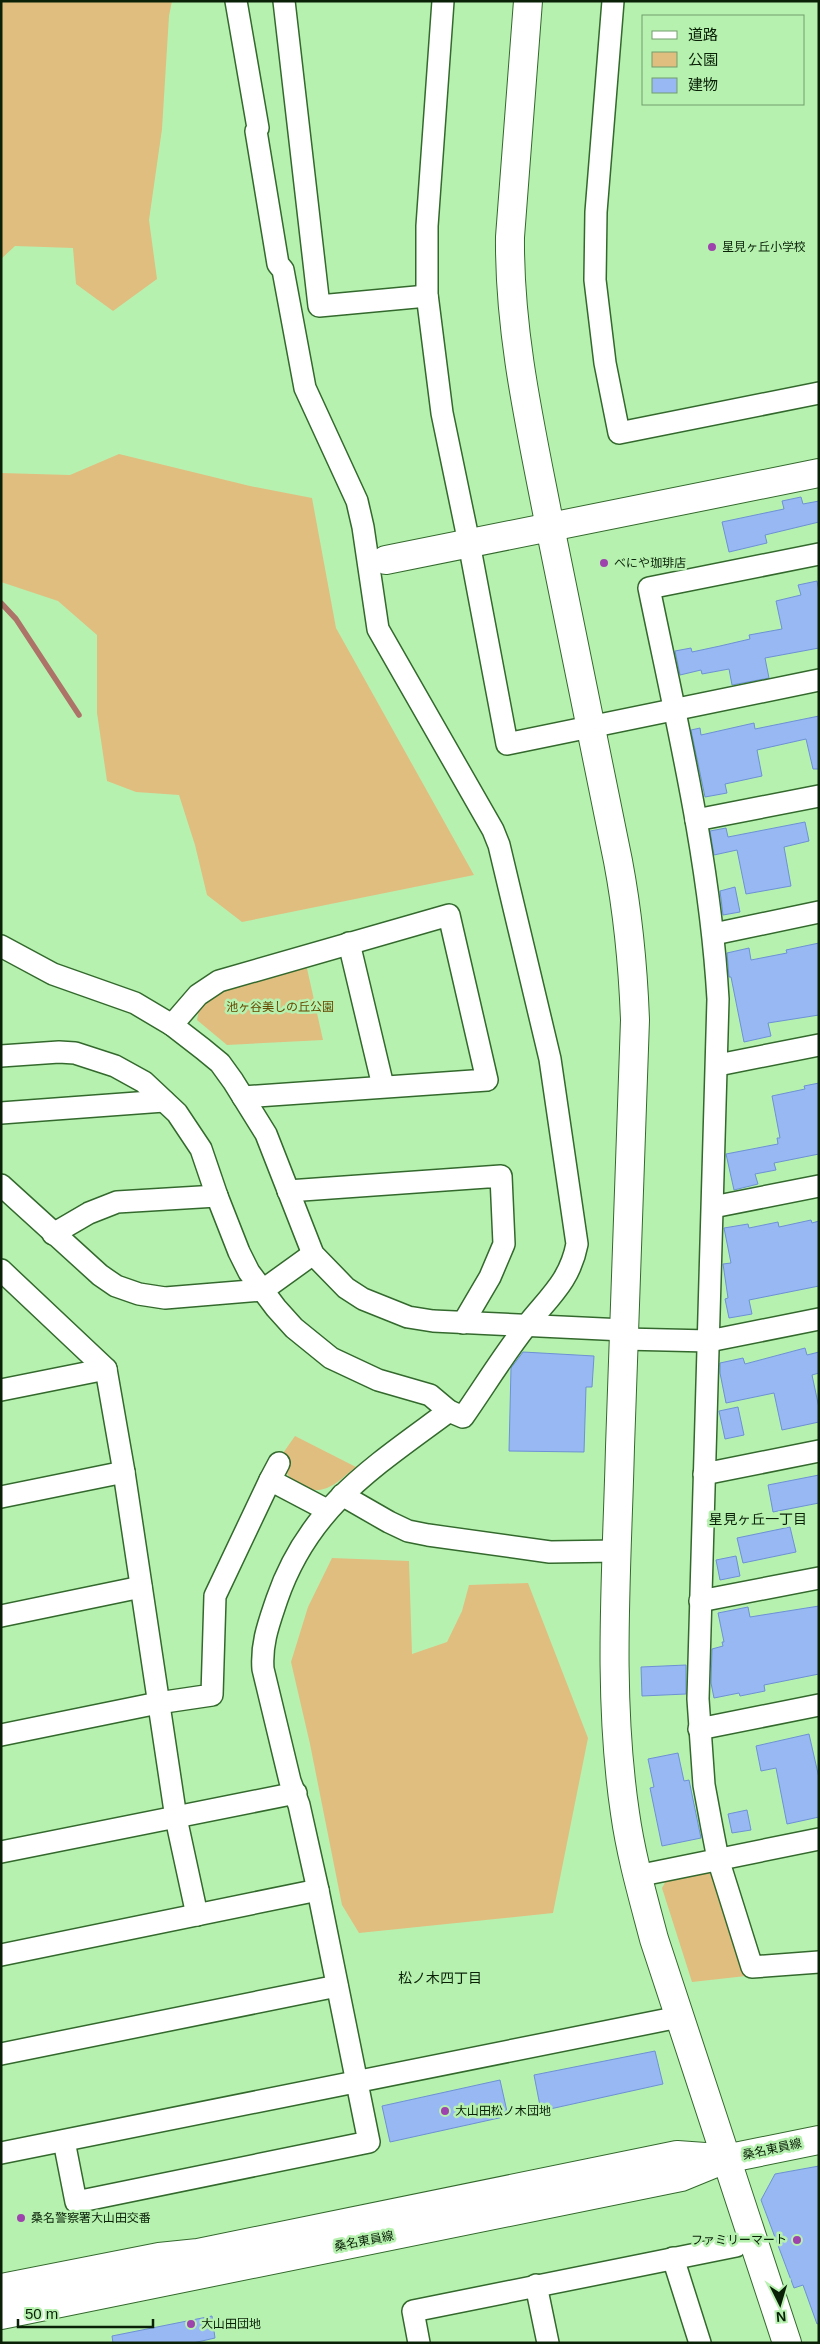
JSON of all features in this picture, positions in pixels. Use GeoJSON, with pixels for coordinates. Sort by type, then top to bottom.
{"type":"FeatureCollection","features":[{"type":"Feature","properties":{"kind":"street"},"geometry":{"type":"LineString","coordinates":[[1,1056],[59,1052],[75,1054],[115,1066],[144,1082],[177,1113],[201,1149],[217,1196],[249,1272],[294,1328],[331,1358],[378,1380],[430,1395],[449,1411],[463,1418],[527,1325],[554,1295],[567,1276],[574,1260],[577,1244],[550,1059],[499,845],[493,830],[378,629],[362,527],[356,501],[302,379],[283,270],[278,264],[256,131],[258,128],[236,1]]}},
{"type":"Feature","properties":{"kind":"street"},"geometry":{"type":"LineString","coordinates":[[284,1],[319,306],[427,296]]}},
{"type":"Feature","properties":{"kind":"street"},"geometry":{"type":"LineString","coordinates":[[443,1],[426,226],[427,296],[442,413],[507,744],[819,680]]}},
{"type":"Feature","properties":{"kind":"street"},"geometry":{"type":"LineString","coordinates":[[528,1],[512,210],[510,272],[513,316],[526,404],[628,915],[633,978],[635,1020],[617,1551],[615,1691],[618,1754],[625,1813],[637,1876],[654,1939],[786,2343]]}},
{"type":"Feature","properties":{"kind":"street"},"geometry":{"type":"LineString","coordinates":[[613,1],[596,212],[595,272],[604,354],[619,433],[819,393]]}},
{"type":"Feature","properties":{"kind":"street"},"geometry":{"type":"LineString","coordinates":[[386,560],[819,473]]}},
{"type":"Feature","properties":{"kind":"street"},"geometry":{"type":"LineString","coordinates":[[819,554],[649,588],[705,862],[714,934],[718,999],[718,1065],[698,1699],[704,1785],[718,1859],[752,1967],[819,1962]]}},
{"type":"Feature","properties":{"kind":"street"},"geometry":{"type":"LineString","coordinates":[[696,820],[819,796]]}},
{"type":"Feature","properties":{"kind":"street"},"geometry":{"type":"LineString","coordinates":[[714,934],[819,912]]}},
{"type":"Feature","properties":{"kind":"street"},"geometry":{"type":"LineString","coordinates":[[172,1025],[198,995],[219,981],[449,915],[487,1080],[243,1097]]}},
{"type":"Feature","properties":{"kind":"street"},"geometry":{"type":"LineString","coordinates":[[349,944],[383,1086]]}},
{"type":"Feature","properties":{"kind":"street"},"geometry":{"type":"LineString","coordinates":[[1,946],[53,974],[135,1003],[172,1025],[220,1063],[266,1134],[313,1254],[346,1288],[363,1300],[408,1317],[462,1323],[527,1325],[709,1341],[819,1318]]}},
{"type":"Feature","properties":{"kind":"street"},"geometry":{"type":"LineString","coordinates":[[718,1065],[819,1045]]}},
{"type":"Feature","properties":{"kind":"street"},"geometry":{"type":"LineString","coordinates":[[1,1113],[164,1101]]}},
{"type":"Feature","properties":{"kind":"street"},"geometry":{"type":"LineString","coordinates":[[288,1191],[501,1176],[504,1244],[493,1271],[462,1323]]}},
{"type":"Feature","properties":{"kind":"street"},"geometry":{"type":"LineString","coordinates":[[1,1185],[100,1275],[116,1286],[139,1294],[165,1298],[263,1290],[313,1254]]}},
{"type":"Feature","properties":{"kind":"street"},"geometry":{"type":"LineString","coordinates":[[713,1207],[819,1186]]}},
{"type":"Feature","properties":{"kind":"street"},"geometry":{"type":"LineString","coordinates":[[53,1234],[102,1207],[117,1202],[217,1196]]}},
{"type":"Feature","properties":{"kind":"street"},"geometry":{"type":"LineString","coordinates":[[1,1270],[106,1369],[124,1472],[176,1818],[197,1915]]}},
{"type":"Feature","properties":{"kind":"street"},"geometry":{"type":"LineString","coordinates":[[1,1390],[106,1369]]}},
{"type":"Feature","properties":{"kind":"street"},"geometry":{"type":"LineString","coordinates":[[64,2141],[76,2202],[368,2142],[318,1890],[296,1794],[290,1781],[263,1669],[262,1653],[265,1632],[282,1585],[300,1549],[335,1502],[374,1466],[449,1411]]}},
{"type":"Feature","properties":{"kind":"street"},"geometry":{"type":"LineString","coordinates":[[704,1474],[819,1451]]}},
{"type":"Feature","properties":{"kind":"street"},"geometry":{"type":"LineString","coordinates":[[1,1497],[124,1472]]}},
{"type":"Feature","properties":{"kind":"street"},"geometry":{"type":"LineString","coordinates":[[1,1735],[158,1703],[212,1695],[214,1596],[274,1472],[335,1502],[408,1531],[550,1552],[617,1551]]}},
{"type":"Feature","properties":{"kind":"street"},"geometry":{"type":"LineString","coordinates":[[700,1601],[819,1578]]}},
{"type":"Feature","properties":{"kind":"street"},"geometry":{"type":"LineString","coordinates":[[1,1616],[141,1587]]}},
{"type":"Feature","properties":{"kind":"street"},"geometry":{"type":"LineString","coordinates":[[700,1730],[819,1705]]}},
{"type":"Feature","properties":{"kind":"street"},"geometry":{"type":"LineString","coordinates":[[1,1852],[296,1794]]}},
{"type":"Feature","properties":{"kind":"street"},"geometry":{"type":"LineString","coordinates":[[637,1876],[819,1839]]}},
{"type":"Feature","properties":{"kind":"street"},"geometry":{"type":"LineString","coordinates":[[1,1955],[318,1890]]}},
{"type":"Feature","properties":{"kind":"street"},"geometry":{"type":"LineString","coordinates":[[1,2054],[337,1986]]}},
{"type":"Feature","properties":{"kind":"street"},"geometry":{"type":"LineString","coordinates":[[1,2153],[679,2017]]}},
{"type":"Feature","properties":{"kind":"street","name":"桑名東員線"},"geometry":{"type":"LineString","coordinates":[[1,2315],[680,2177],[725,2159],[819,2140]]}},
{"type":"Feature","properties":{"kind":"street","name":"桑名東員線"},"geometry":{"type":"LineString","coordinates":[[1,2288],[158,2257],[198,2253],[677,2155],[725,2159]]}},
{"type":"Feature","properties":{"kind":"street"},"geometry":{"type":"LineString","coordinates":[[419,2343],[413,2311],[736,2246]]}},
{"type":"Feature","properties":{"kind":"street"},"geometry":{"type":"LineString","coordinates":[[673,2258],[700,2343]]}},
{"type":"Feature","properties":{"kind":"street"},"geometry":{"type":"LineString","coordinates":[[536,2285],[548,2343]]}},
{"type":"Feature","properties":{"kind":"green space"},"geometry":{"type":"Polygon","coordinates":[[[1,1],[172,1],[169,16],[162,129],[149,220],[157,279],[113,311],[76,284],[73,248],[15,246],[1,259],[1,1]]]}},
{"type":"Feature","properties":{"kind":"green space"},"geometry":{"type":"Polygon","coordinates":[[[119,454],[250,486],[312,498],[336,628],[474,875],[242,922],[207,895],[195,845],[179,795],[136,792],[107,781],[97,713],[97,635],[58,601],[1,582],[1,473],[70,475],[119,454]]]}},
{"type":"Feature","properties":{"kind":"green space","name":"池ヶ谷美しの丘公園"},"geometry":{"type":"Polygon","coordinates":[[[306,964],[323,1040],[227,1045],[197,1020],[200,1004],[221,985],[306,964]]]}},
{"type":"Feature","properties":{"kind":"green space"},"geometry":{"type":"Polygon","coordinates":[[[295,1436],[356,1467],[337,1482],[324,1489],[310,1489],[295,1483],[285,1470],[289,1459],[281,1456],[295,1436]]]}},
{"type":"Feature","properties":{"kind":"green space"},"geometry":{"type":"Polygon","coordinates":[[[332,1558],[409,1561],[412,1654],[447,1642],[462,1611],[469,1585],[528,1583],[588,1738],[553,1913],[359,1933],[342,1905],[310,1744],[291,1662],[308,1607],[332,1558]]]}},
{"type":"Feature","properties":{"kind":"green space"},"geometry":{"type":"Polygon","coordinates":[[[707,1870],[715,1874],[746,1976],[692,1982],[662,1888],[667,1879],[707,1870]]]}},
{"type":"Feature","properties":{"kind":"building"},"geometry":{"type":"Polygon","coordinates":[[[801,497],[803,504],[819,501],[819,522],[765,535],[767,543],[729,552],[722,522],[784,509],[782,501],[801,497]]]}},
{"type":"Feature","properties":{"kind":"building"},"geometry":{"type":"Polygon","coordinates":[[[817,581],[819,591],[819,648],[765,658],[769,678],[732,685],[729,669],[702,674],[701,670],[680,675],[675,651],[691,648],[692,652],[750,639],[749,635],[782,629],[776,601],[801,595],[798,585],[817,581]]]}},
{"type":"Feature","properties":{"kind":"building"},"geometry":{"type":"Polygon","coordinates":[[[819,716],[819,769],[813,769],[806,739],[757,750],[762,776],[725,784],[727,793],[705,797],[691,730],[700,728],[701,735],[754,723],[755,729],[819,716]]]}},
{"type":"Feature","properties":{"kind":"building"},"geometry":{"type":"Polygon","coordinates":[[[805,822],[809,841],[784,847],[791,886],[746,894],[737,850],[714,855],[710,831],[726,828],[728,837],[805,822]]]}},
{"type":"Feature","properties":{"kind":"building"},"geometry":{"type":"Polygon","coordinates":[[[735,887],[740,912],[723,915],[720,891],[735,887]]]}},
{"type":"Feature","properties":{"kind":"building"},"geometry":{"type":"Polygon","coordinates":[[[819,943],[819,1015],[768,1023],[771,1036],[744,1042],[731,977],[729,977],[727,953],[749,948],[751,960],[787,953],[786,950],[819,943]]]}},
{"type":"Feature","properties":{"kind":"building"},"geometry":{"type":"Polygon","coordinates":[[[819,1083],[819,1154],[774,1163],[776,1170],[755,1174],[758,1184],[734,1190],[726,1154],[778,1144],[777,1138],[780,1138],[772,1096],[805,1089],[804,1086],[819,1083]]]}},
{"type":"Feature","properties":{"kind":"building"},"geometry":{"type":"Polygon","coordinates":[[[811,1220],[812,1223],[819,1221],[819,1286],[749,1300],[752,1314],[729,1318],[725,1299],[728,1298],[723,1264],[731,1263],[724,1228],[748,1224],[749,1228],[778,1222],[779,1227],[811,1220]]]}},
{"type":"Feature","properties":{"kind":"building"},"geometry":{"type":"Polygon","coordinates":[[[805,1348],[807,1355],[819,1352],[819,1373],[812,1375],[819,1408],[819,1422],[782,1430],[774,1393],[726,1403],[720,1363],[743,1358],[745,1364],[805,1348]]]}},
{"type":"Feature","properties":{"kind":"building"},"geometry":{"type":"Polygon","coordinates":[[[523,1352],[594,1356],[592,1387],[586,1387],[584,1452],[509,1451],[511,1368],[523,1352]]]}},
{"type":"Feature","properties":{"kind":"building"},"geometry":{"type":"Polygon","coordinates":[[[738,1407],[744,1435],[725,1439],[719,1411],[738,1407]]]}},
{"type":"Feature","properties":{"kind":"building"},"geometry":{"type":"Polygon","coordinates":[[[819,1475],[819,1503],[773,1512],[768,1485],[819,1475]]]}},
{"type":"Feature","properties":{"kind":"building"},"geometry":{"type":"Polygon","coordinates":[[[790,1527],[796,1552],[743,1563],[737,1538],[790,1527]]]}},
{"type":"Feature","properties":{"kind":"building"},"geometry":{"type":"Polygon","coordinates":[[[736,1556],[740,1576],[720,1580],[716,1560],[736,1556]]]}},
{"type":"Feature","properties":{"kind":"building"},"geometry":{"type":"Polygon","coordinates":[[[819,1606],[819,1674],[764,1685],[765,1691],[740,1696],[739,1693],[714,1698],[711,1683],[712,1649],[723,1646],[722,1642],[724,1642],[718,1613],[748,1607],[750,1617],[819,1606]]]}},
{"type":"Feature","properties":{"kind":"building"},"geometry":{"type":"Polygon","coordinates":[[[686,1665],[686,1694],[642,1696],[641,1667],[686,1665]]]}},
{"type":"Feature","properties":{"kind":"building"},"geometry":{"type":"Polygon","coordinates":[[[809,1734],[819,1778],[819,1817],[787,1824],[776,1768],[761,1771],[756,1746],[809,1734]]]}},
{"type":"Feature","properties":{"kind":"building"},"geometry":{"type":"Polygon","coordinates":[[[678,1753],[684,1781],[689,1780],[701,1838],[662,1846],[650,1788],[654,1787],[648,1759],[678,1753]]]}},
{"type":"Feature","properties":{"kind":"building"},"geometry":{"type":"Polygon","coordinates":[[[747,1810],[751,1830],[732,1833],[728,1814],[747,1810]]]}},
{"type":"Feature","properties":{"kind":"building","name":"大山田松ノ木団地"},"geometry":{"type":"Polygon","coordinates":[[[655,2051],[663,2084],[541,2111],[534,2075],[655,2051]]]}},
{"type":"Feature","properties":{"kind":"building","name":"大山田松ノ木団地"},"geometry":{"type":"Polygon","coordinates":[[[500,2080],[508,2116],[390,2142],[382,2106],[500,2080]]]}},
{"type":"Feature","properties":{"kind":"building","name":"ファミリーマート"},"geometry":{"type":"Polygon","coordinates":[[[819,2166],[819,2323],[817,2324],[803,2285],[794,2288],[761,2200],[775,2174],[819,2166]]]}},
{"type":"Feature","properties":{"kind":"building","name":"大山田団地"},"geometry":{"type":"Polygon","coordinates":[[[212,2316],[215,2338],[193,2343],[113,2343],[112,2336],[212,2316]]]}},
{"type":"Feature","properties":{"kind":"waterway"},"geometry":{"type":"LineString","coordinates":[[1,603],[16,619],[79,715]]}},
{"type":"Feature","properties":{"kind":"place","name":"星見ヶ丘小学校"},"geometry":{"type":"Point","coordinates":[712,247]}},
{"type":"Feature","properties":{"kind":"place","name":"べにや珈琲店"},"geometry":{"type":"Point","coordinates":[604,563]}},
{"type":"Feature","properties":{"kind":"place","name":"大山田松ノ木団地"},"geometry":{"type":"Point","coordinates":[445,2111]}},
{"type":"Feature","properties":{"kind":"place","name":"桑名警察署大山田交番"},"geometry":{"type":"Point","coordinates":[21,2218]}},
{"type":"Feature","properties":{"kind":"place","name":"ファミリーマート"},"geometry":{"type":"Point","coordinates":[797,2240]}},
{"type":"Feature","properties":{"kind":"place","name":"大山田団地"},"geometry":{"type":"Point","coordinates":[191,2324]}},
{"type":"Feature","properties":{"kind":"district","name":"星見ヶ丘一丁目"},"geometry":{"type":"Point","coordinates":[758,1519]}},
{"type":"Feature","properties":{"kind":"district","name":"松ノ木四丁目"},"geometry":{"type":"Point","coordinates":[440,1978]}}]}
